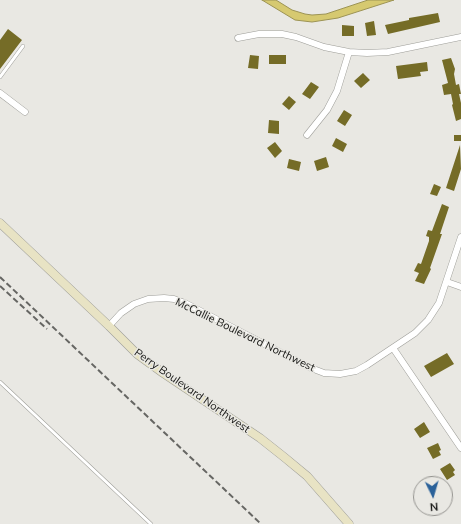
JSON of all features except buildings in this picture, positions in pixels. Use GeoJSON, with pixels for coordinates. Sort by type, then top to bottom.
{"type":"FeatureCollection","features":[{"type":"Feature","properties":{"kind":"street"},"geometry":{"type":"LineString","coordinates":[[238,38],[259,34],[282,34],[296,37],[324,47],[350,52],[367,53],[388,52],[461,37]]}},
{"type":"Feature","properties":{"kind":"street"},"geometry":{"type":"LineString","coordinates":[[307,135],[327,110],[337,91],[350,52]]}},
{"type":"Feature","properties":{"kind":"street"},"geometry":{"type":"LineString","coordinates":[[0,93],[25,112]]}},
{"type":"Feature","properties":{"kind":"street","name":"Perry Boulevard Northwest"},"geometry":{"type":"LineString","coordinates":[[0,223],[138,354],[163,373],[260,438],[307,476],[349,524]]}},
{"type":"Feature","properties":{"kind":"street","name":"McCallie Boulevard Northwest"},"geometry":{"type":"LineString","coordinates":[[109,326],[121,313],[134,304],[148,299],[174,299],[185,303],[311,368],[324,373],[340,374],[356,371],[367,366],[393,348],[415,332],[428,320],[439,303],[461,237]]}},
{"type":"Feature","properties":{"kind":"street"},"geometry":{"type":"LineString","coordinates":[[447,282],[461,287]]}},
{"type":"Feature","properties":{"kind":"street"},"geometry":{"type":"LineString","coordinates":[[393,348],[461,448]]}},
{"type":"Feature","properties":{"kind":"lane"},"geometry":{"type":"LineString","coordinates":[[0,77],[23,46]]}},
{"type":"Feature","properties":{"kind":"lane"},"geometry":{"type":"LineString","coordinates":[[0,382],[151,524]]}},
{"type":"Feature","properties":{"kind":"shaded area"},"geometry":{"type":"Polygon","coordinates":[[[262,0],[276,0],[292,10],[312,15],[326,14],[368,0],[394,0],[338,18],[312,22],[295,20],[262,0]]]}},
{"type":"Feature","properties":{"kind":"railway"},"geometry":{"type":"LineString","coordinates":[[0,277],[261,524]]}},
{"type":"Feature","properties":{"kind":"railway"},"geometry":{"type":"LineString","coordinates":[[0,286],[47,329]]}}]}
